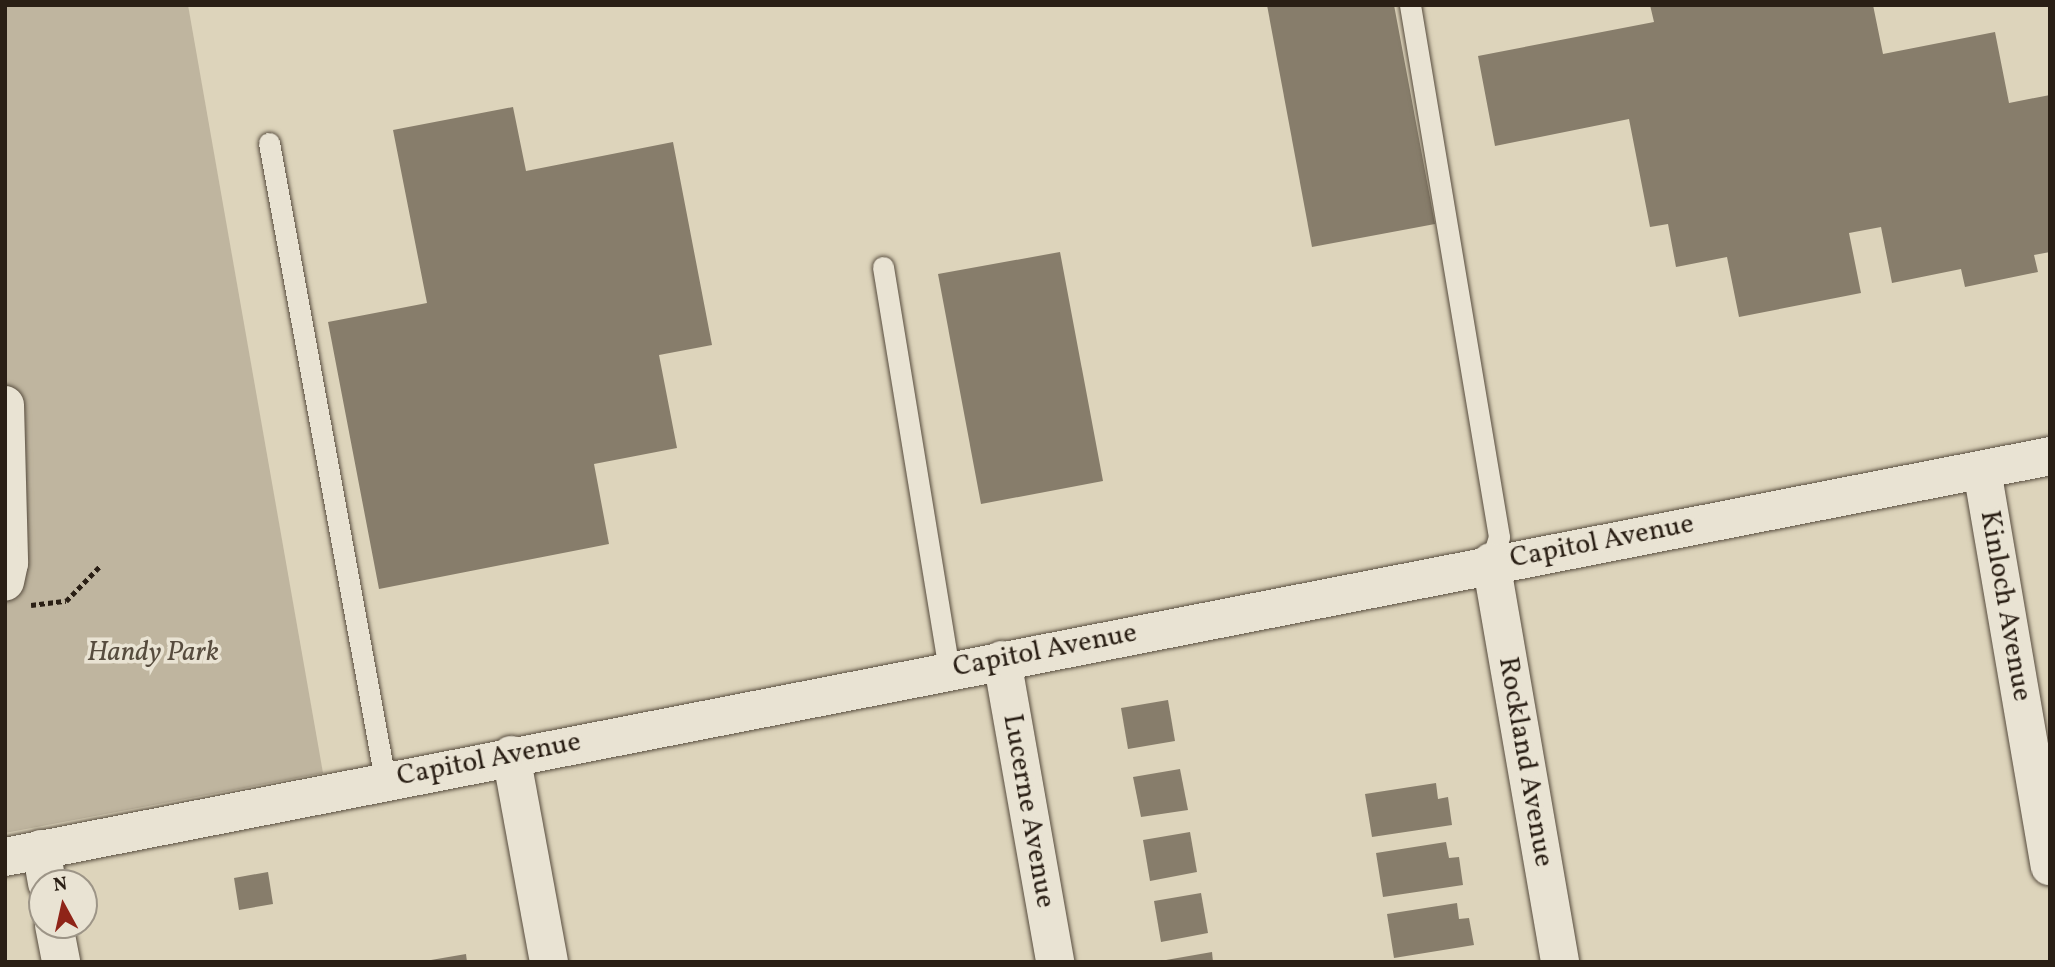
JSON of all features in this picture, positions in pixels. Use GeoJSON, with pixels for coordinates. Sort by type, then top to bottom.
{"type":"FeatureCollection","features":[{"type":"Feature","properties":{"kind":"street"},"geometry":{"type":"LineString","coordinates":[[5,405],[9,563],[13,594]]}},
{"type":"Feature","properties":{"kind":"street","name":"Capitol Avenue"},"geometry":{"type":"LineString","coordinates":[[31,863],[385,780],[1491,562],[2050,456]]}},
{"type":"Feature","properties":{"kind":"street","name":"Kinloch Avenue"},"geometry":{"type":"LineString","coordinates":[[1982,470],[2050,866]]}},
{"type":"Feature","properties":{"kind":"street","name":"Rockland Avenue"},"geometry":{"type":"LineString","coordinates":[[1491,562],[1560,962]]}},
{"type":"Feature","properties":{"kind":"street","name":"Lucerne Avenue"},"geometry":{"type":"LineString","coordinates":[[1002,660],[1055,962]]}},
{"type":"Feature","properties":{"kind":"street"},"geometry":{"type":"LineString","coordinates":[[511,755],[549,962]]}},
{"type":"Feature","properties":{"kind":"street"},"geometry":{"type":"LineString","coordinates":[[57,939],[61,962]]}},
{"type":"Feature","properties":{"kind":"lane"},"geometry":{"type":"LineString","coordinates":[[1410,5],[1499,537],[1491,562]]}},
{"type":"Feature","properties":{"kind":"lane"},"geometry":{"type":"LineString","coordinates":[[269,143],[385,780]]}},
{"type":"Feature","properties":{"kind":"lane"},"geometry":{"type":"LineString","coordinates":[[883,267],[949,670]]}},
{"type":"Feature","properties":{"kind":"path"},"geometry":{"type":"LineString","coordinates":[[13,594],[54,606],[66,601],[101,565]]}},
{"type":"Feature","properties":{"kind":"green space","name":"Handy Park"},"geometry":{"type":"Polygon","coordinates":[[[5,5],[188,5],[323,773],[5,833],[5,5]]]}},
{"type":"Feature","properties":{"kind":"building"},"geometry":{"type":"Polygon","coordinates":[[[1267,5],[1394,5],[1435,224],[1312,247],[1267,5]]]}},
{"type":"Feature","properties":{"kind":"building"},"geometry":{"type":"Polygon","coordinates":[[[1650,5],[1873,5],[1883,54],[1995,32],[2009,103],[2050,95],[2050,252],[2034,255],[2038,272],[1965,287],[1961,269],[1892,283],[1881,227],[1849,233],[1861,293],[1739,317],[1727,257],[1676,267],[1668,224],[1650,227],[1629,119],[1495,146],[1478,56],[1654,22],[1650,5]]]}},
{"type":"Feature","properties":{"kind":"building"},"geometry":{"type":"Polygon","coordinates":[[[513,107],[526,171],[673,142],[712,345],[659,355],[677,448],[594,464],[609,544],[379,589],[328,322],[427,303],[393,130],[513,107]]]}},
{"type":"Feature","properties":{"kind":"building"},"geometry":{"type":"Polygon","coordinates":[[[1060,252],[1103,481],[981,504],[938,274],[1060,252]]]}},
{"type":"Feature","properties":{"kind":"building"},"geometry":{"type":"Polygon","coordinates":[[[1168,700],[1175,741],[1128,749],[1121,708],[1168,700]]]}},
{"type":"Feature","properties":{"kind":"building"},"geometry":{"type":"Polygon","coordinates":[[[1180,769],[1188,810],[1141,817],[1133,777],[1180,769]]]}},
{"type":"Feature","properties":{"kind":"building"},"geometry":{"type":"Polygon","coordinates":[[[1436,783],[1438,799],[1448,797],[1452,825],[1372,837],[1365,794],[1436,783]]]}},
{"type":"Feature","properties":{"kind":"building"},"geometry":{"type":"Polygon","coordinates":[[[1190,832],[1197,872],[1150,881],[1143,840],[1190,832]]]}},
{"type":"Feature","properties":{"kind":"building"},"geometry":{"type":"Polygon","coordinates":[[[1446,842],[1449,858],[1459,857],[1463,885],[1383,897],[1376,853],[1446,842]]]}},
{"type":"Feature","properties":{"kind":"building"},"geometry":{"type":"Polygon","coordinates":[[[268,872],[273,904],[239,910],[234,878],[268,872]]]}},
{"type":"Feature","properties":{"kind":"building"},"geometry":{"type":"Polygon","coordinates":[[[1201,893],[1208,933],[1161,942],[1154,901],[1201,893]]]}},
{"type":"Feature","properties":{"kind":"building"},"geometry":{"type":"Polygon","coordinates":[[[1457,903],[1459,919],[1469,918],[1474,945],[1394,958],[1387,914],[1457,903]]]}},
{"type":"Feature","properties":{"kind":"building"},"geometry":{"type":"Polygon","coordinates":[[[1212,952],[1213,962],[1166,962],[1166,960],[1212,952]]]}},
{"type":"Feature","properties":{"kind":"building"},"geometry":{"type":"Polygon","coordinates":[[[466,954],[467,962],[431,962],[431,960],[466,954]]]}}]}
